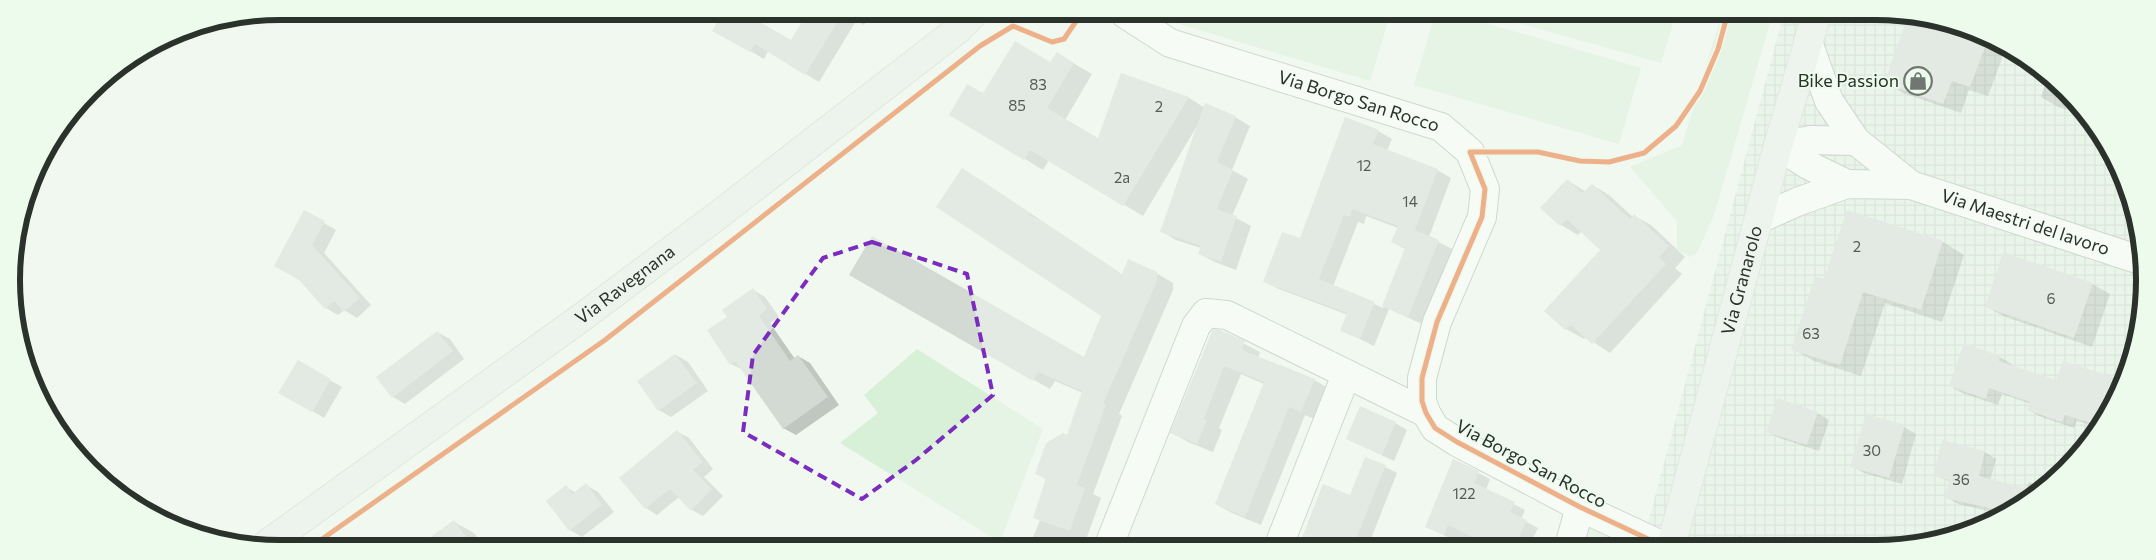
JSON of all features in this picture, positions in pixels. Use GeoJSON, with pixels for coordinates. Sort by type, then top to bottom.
{"type":"FeatureCollection","features":[{"type":"Feature","properties":{"kind":"main road","name":"Via Ravegnana"},"geometry":{"type":"LineString","coordinates":[[273,540],[585,315],[709,222],[956,31],[967,20]]}},
{"type":"Feature","properties":{"kind":"main road","name":"Via Granarolo"},"geometry":{"type":"LineString","coordinates":[[1674,540],[1778,146],[1815,20]]}},
{"type":"Feature","properties":{"kind":"street","name":"Via Borgo San Rocco"},"geometry":{"type":"LineString","coordinates":[[1134,20],[1170,43],[1441,127],[1470,152],[1485,189],[1482,217],[1437,322],[1422,378],[1422,401],[1426,414],[1436,428],[1457,442],[1580,507],[1650,540]]}},
{"type":"Feature","properties":{"kind":"street","name":"Via Maestri del lavoro"},"geometry":{"type":"LineString","coordinates":[[1808,42],[1829,102],[1856,141],[1911,185]]}},
{"type":"Feature","properties":{"kind":"street"},"geometry":{"type":"LineString","coordinates":[[1778,146],[1811,140],[1856,141]]}},
{"type":"Feature","properties":{"kind":"street","name":"Via Maestri del lavoro"},"geometry":{"type":"LineString","coordinates":[[1778,146],[1808,165],[1847,184]]}},
{"type":"Feature","properties":{"kind":"street","name":"Via Maestri del lavoro"},"geometry":{"type":"LineString","coordinates":[[1759,219],[1797,202],[1847,184],[1911,185],[2135,258]]}},
{"type":"Feature","properties":{"kind":"street","name":"Via Borgo San Rocco"},"geometry":{"type":"LineString","coordinates":[[1111,540],[1196,326],[1206,313],[1227,315],[1426,414]]}},
{"type":"Feature","properties":{"kind":"street"},"geometry":{"type":"LineString","coordinates":[[1281,540],[1346,375]]}},
{"type":"Feature","properties":{"kind":"street","name":"Via Borgo San Rocco"},"geometry":{"type":"LineString","coordinates":[[1571,540],[1580,507]]}},
{"type":"Feature","properties":{"kind":"highlighted area"},"geometry":{"type":"Polygon","coordinates":[[[872,242],[967,274],[993,395],[916,460],[862,499],[743,432],[753,355],[823,258],[872,242]]]}},
{"type":"Feature","properties":{"kind":"shaded area"},"geometry":{"type":"Polygon","coordinates":[[[1165,20],[1388,20],[1370,81],[1165,20]]]}},
{"type":"Feature","properties":{"kind":"shaded area"},"geometry":{"type":"Polygon","coordinates":[[[1434,20],[1475,20],[1641,68],[1619,144],[1414,85],[1434,20]]]}},
{"type":"Feature","properties":{"kind":"shaded area"},"geometry":{"type":"Polygon","coordinates":[[[1508,20],[1674,20],[1661,63],[1508,20]]]}},
{"type":"Feature","properties":{"kind":"shaded area"},"geometry":{"type":"Polygon","coordinates":[[[1720,20],[1771,20],[1714,215],[1697,253],[1689,257],[1677,249],[1677,221],[1630,167],[1682,145],[1720,20]]]}},
{"type":"Feature","properties":{"kind":"shaded area"},"geometry":{"type":"Polygon","coordinates":[[[1782,20],[1876,20],[1910,22],[1943,29],[1975,40],[2006,55],[2034,74],[2060,96],[2092,136],[2116,181],[2131,229],[2136,280],[2131,331],[2116,379],[2092,424],[2060,464],[2034,486],[2006,505],[1960,526],[1927,535],[1876,540],[1644,540],[1782,20]]]}},
{"type":"Feature","properties":{"kind":"shaded area"},"geometry":{"type":"Polygon","coordinates":[[[917,349],[1043,429],[1001,540],[997,540],[840,443],[878,413],[864,395],[917,349]]]}},
{"type":"Feature","properties":{"kind":"shaded area"},"geometry":{"type":"Polygon","coordinates":[[[1590,528],[1639,540],[1580,540],[1582,531],[1590,528]]]}},
{"type":"Feature","properties":{"kind":"building"},"geometry":{"type":"Polygon","coordinates":[[[719,20],[756,20],[791,40],[803,20],[839,20],[805,75],[755,44],[750,52],[712,31],[719,20]]]}},
{"type":"Feature","properties":{"kind":"building"},"geometry":{"type":"Polygon","coordinates":[[[1906,22],[1943,29],[1986,45],[1970,87],[1952,81],[1943,104],[1884,83],[1906,22]]]}},
{"type":"Feature","properties":{"kind":"building"},"geometry":{"type":"Polygon","coordinates":[[[1015,41],[1050,62],[1057,52],[1074,63],[1047,108],[1098,138],[1121,73],[1189,97],[1123,206],[1030,150],[1024,160],[949,115],[967,84],[983,93],[1015,41]]]}},
{"type":"Feature","properties":{"kind":"building"},"geometry":{"type":"Polygon","coordinates":[[[1205,103],[1236,116],[1217,162],[1233,170],[1217,209],[1237,216],[1221,262],[1198,254],[1201,246],[1160,232],[1205,103]]]}},
{"type":"Feature","properties":{"kind":"building"},"geometry":{"type":"Polygon","coordinates":[[[1345,117],[1379,130],[1373,144],[1438,169],[1415,230],[1439,240],[1408,317],[1382,306],[1405,248],[1391,242],[1398,226],[1352,209],[1350,217],[1344,215],[1319,279],[1375,302],[1360,339],[1340,331],[1347,313],[1263,282],[1282,232],[1300,238],[1345,117]]]}},
{"type":"Feature","properties":{"kind":"building"},"geometry":{"type":"Polygon","coordinates":[[[962,168],[1030,213],[1029,215],[1042,221],[1122,274],[1128,259],[1157,272],[1157,281],[1103,404],[1106,405],[1077,485],[1085,488],[1070,531],[1033,518],[1046,478],[1035,474],[1046,443],[1063,433],[1067,435],[1082,391],[1038,372],[1033,381],[849,275],[872,236],[1084,357],[1101,316],[936,207],[962,168]]]}},
{"type":"Feature","properties":{"kind":"building"},"geometry":{"type":"Polygon","coordinates":[[[1567,179],[1582,193],[1592,184],[1630,219],[1634,214],[1669,246],[1659,257],[1666,264],[1592,344],[1571,325],[1565,330],[1544,311],[1600,250],[1567,219],[1560,226],[1540,208],[1567,179]]]}},
{"type":"Feature","properties":{"kind":"building"},"geometry":{"type":"Polygon","coordinates":[[[304,210],[325,221],[312,245],[360,298],[344,312],[334,301],[325,309],[299,280],[274,266],[304,210]]]}},
{"type":"Feature","properties":{"kind":"building"},"geometry":{"type":"Polygon","coordinates":[[[1847,210],[1943,241],[1921,310],[1863,292],[1840,365],[1791,350],[1815,276],[1824,279],[1847,210]]]}},
{"type":"Feature","properties":{"kind":"building"},"geometry":{"type":"Polygon","coordinates":[[[2003,252],[2093,283],[2074,338],[1985,307],[2003,252]]]}},
{"type":"Feature","properties":{"kind":"building"},"geometry":{"type":"Polygon","coordinates":[[[753,288],[767,309],[759,316],[790,361],[798,355],[828,397],[783,429],[735,361],[730,365],[707,330],[727,317],[722,310],[753,288]]]}},
{"type":"Feature","properties":{"kind":"building"},"geometry":{"type":"Polygon","coordinates":[[[1213,329],[1220,330],[1245,341],[1242,350],[1315,379],[1301,412],[1289,407],[1245,517],[1215,504],[1264,382],[1224,366],[1204,419],[1207,420],[1197,444],[1170,433],[1213,329]]]}},
{"type":"Feature","properties":{"kind":"building"},"geometry":{"type":"Polygon","coordinates":[[[437,331],[453,351],[392,398],[376,377],[437,331]]]}},
{"type":"Feature","properties":{"kind":"building"},"geometry":{"type":"Polygon","coordinates":[[[1964,343],[2000,356],[1999,361],[2056,380],[2063,361],[2116,378],[2109,395],[2092,423],[2065,415],[2062,422],[2027,410],[2030,402],[1989,388],[1986,399],[1949,386],[1964,343]]]}},
{"type":"Feature","properties":{"kind":"building"},"geometry":{"type":"Polygon","coordinates":[[[675,354],[697,383],[658,411],[637,381],[675,354]]]}},
{"type":"Feature","properties":{"kind":"building"},"geometry":{"type":"Polygon","coordinates":[[[298,360],[331,379],[312,412],[278,393],[298,360]]]}},
{"type":"Feature","properties":{"kind":"building"},"geometry":{"type":"Polygon","coordinates":[[[1777,398],[1818,412],[1807,445],[1766,432],[1777,398]]]}},
{"type":"Feature","properties":{"kind":"building"},"geometry":{"type":"Polygon","coordinates":[[[1360,406],[1396,422],[1382,455],[1346,439],[1360,406]]]}},
{"type":"Feature","properties":{"kind":"building"},"geometry":{"type":"Polygon","coordinates":[[[1866,414],[1905,425],[1889,478],[1850,467],[1866,414]]]}},
{"type":"Feature","properties":{"kind":"building"},"geometry":{"type":"Polygon","coordinates":[[[677,430],[703,462],[693,470],[712,489],[691,511],[670,489],[645,509],[619,478],[677,430]]]}},
{"type":"Feature","properties":{"kind":"building"},"geometry":{"type":"Polygon","coordinates":[[[1942,440],[1985,451],[1979,476],[2030,489],[1997,510],[1945,498],[1949,480],[1933,476],[1942,440]]]}},
{"type":"Feature","properties":{"kind":"building"},"geometry":{"type":"Polygon","coordinates":[[[1365,457],[1386,465],[1355,540],[1301,540],[1323,484],[1350,495],[1365,457]]]}},
{"type":"Feature","properties":{"kind":"building"},"geometry":{"type":"Polygon","coordinates":[[[1453,459],[1479,471],[1474,483],[1515,502],[1510,512],[1527,520],[1517,540],[1479,540],[1448,525],[1444,535],[1425,527],[1453,459]]]}},
{"type":"Feature","properties":{"kind":"building"},"geometry":{"type":"Polygon","coordinates":[[[586,483],[602,505],[569,531],[546,501],[566,485],[572,494],[586,483]]]}},
{"type":"Feature","properties":{"kind":"building"},"geometry":{"type":"Polygon","coordinates":[[[454,520],[468,540],[426,540],[454,520]]]}},
{"type":"Feature","properties":{"kind":"cycle path"},"geometry":{"type":"LineString","coordinates":[[321,540],[605,340],[980,46],[1013,26],[1052,42],[1064,39],[1077,20]]}},
{"type":"Feature","properties":{"kind":"cycle path"},"geometry":{"type":"LineString","coordinates":[[1650,540],[1580,507],[1457,442],[1435,428],[1426,413],[1422,401],[1422,378],[1437,322],[1482,217],[1485,189],[1470,152],[1538,152],[1580,161],[1609,162],[1644,153],[1676,126],[1700,91],[1718,49],[1726,20]]}},
{"type":"Feature","properties":{"kind":"place","name":"Bike Passion"},"geometry":{"type":"Point","coordinates":[1918,81]}}]}
